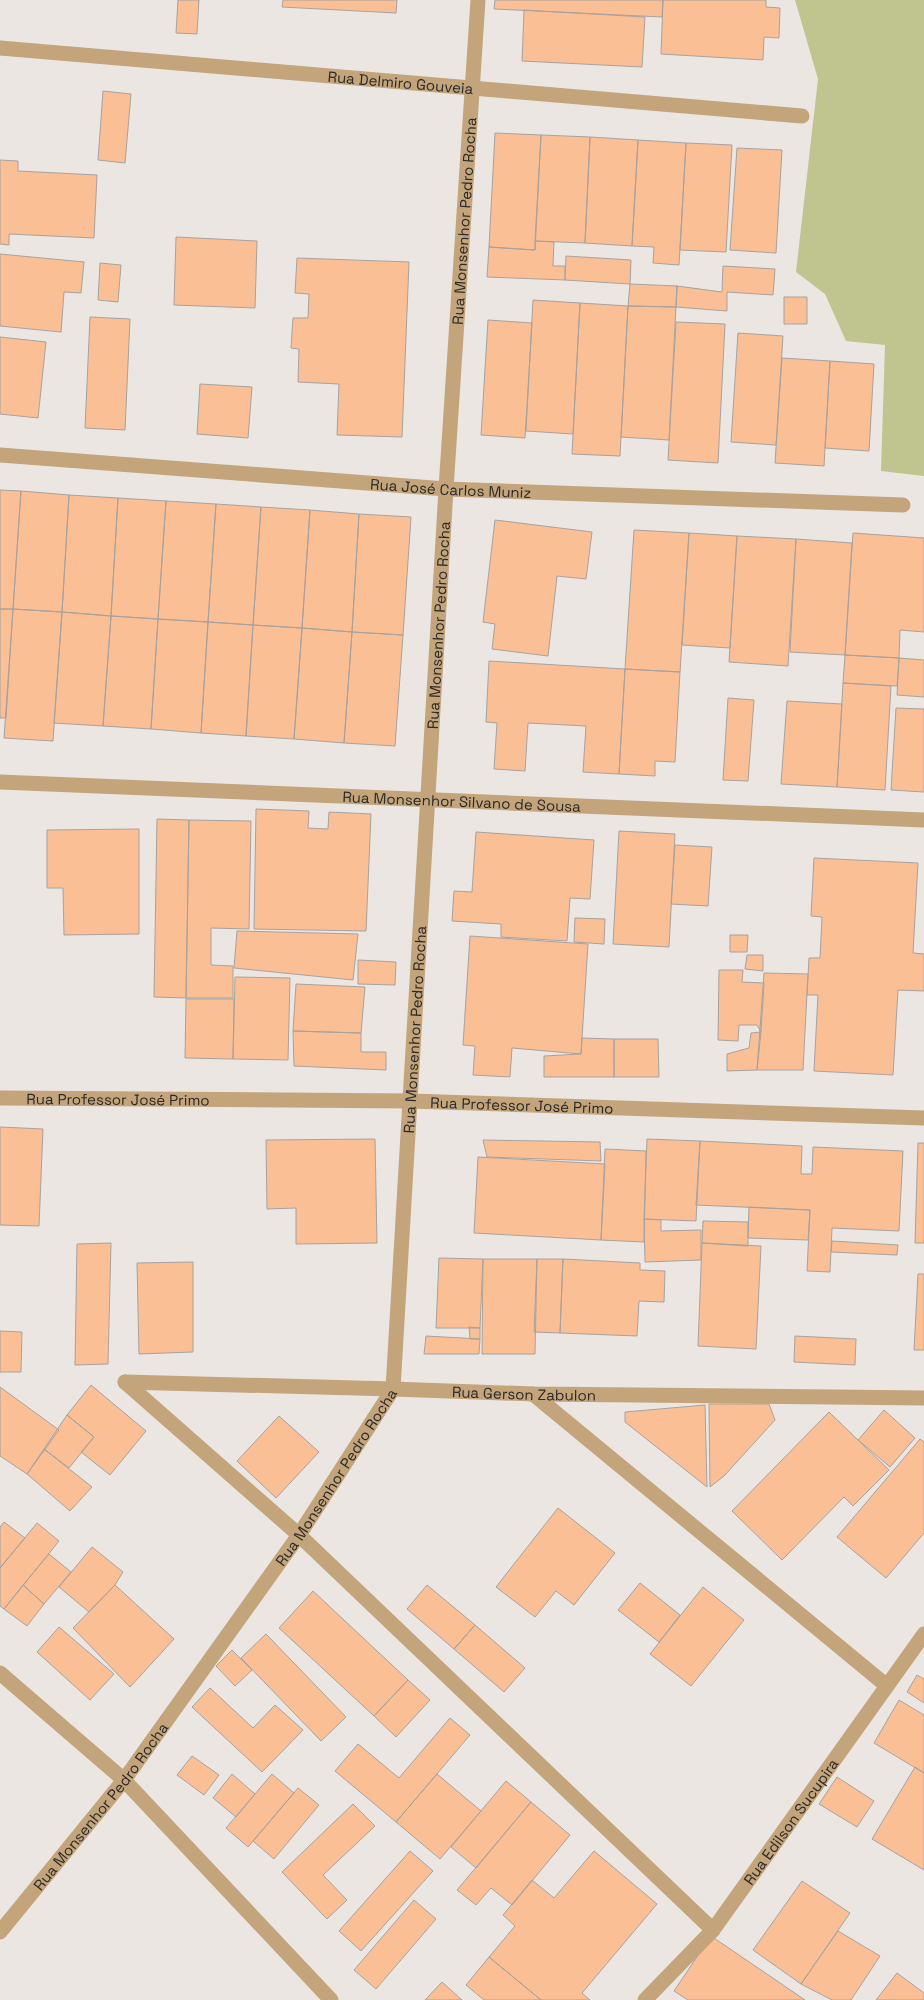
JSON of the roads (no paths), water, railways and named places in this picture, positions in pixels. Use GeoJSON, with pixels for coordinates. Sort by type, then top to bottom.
{"type":"FeatureCollection","features":[{"type":"Feature","properties":{"kind":"street","name":"Rua Monsenhor Pedro Rocha"},"geometry":{"type":"LineString","coordinates":[[0,1932],[124,1780],[298,1535],[393,1389],[446,489],[478,0]]}},
{"type":"Feature","properties":{"kind":"street","name":"Rua Delmiro Gouveia"},"geometry":{"type":"LineString","coordinates":[[0,48],[802,116]]}},
{"type":"Feature","properties":{"kind":"street","name":"Rua José Carlos Muniz"},"geometry":{"type":"LineString","coordinates":[[0,456],[446,489],[904,505]]}},
{"type":"Feature","properties":{"kind":"street","name":"Rua Monsenhor Silvano de Sousa"},"geometry":{"type":"LineString","coordinates":[[0,782],[924,820]]}},
{"type":"Feature","properties":{"kind":"street","name":"Rua Professor José Primo"},"geometry":{"type":"LineString","coordinates":[[0,1098],[411,1101],[924,1118]]}},
{"type":"Feature","properties":{"kind":"street","name":"Rua Gerson Zabulon"},"geometry":{"type":"LineString","coordinates":[[298,1535],[125,1382],[533,1394],[924,1398]]}},
{"type":"Feature","properties":{"kind":"street"},"geometry":{"type":"LineString","coordinates":[[533,1394],[887,1686]]}},
{"type":"Feature","properties":{"kind":"street"},"geometry":{"type":"LineString","coordinates":[[298,1535],[713,1930]]}},
{"type":"Feature","properties":{"kind":"street","name":"Rua Edilson Sucupira"},"geometry":{"type":"LineString","coordinates":[[645,2000],[713,1930],[924,1634]]}},
{"type":"Feature","properties":{"kind":"street"},"geometry":{"type":"LineString","coordinates":[[0,1673],[124,1780],[331,2000]]}}]}
